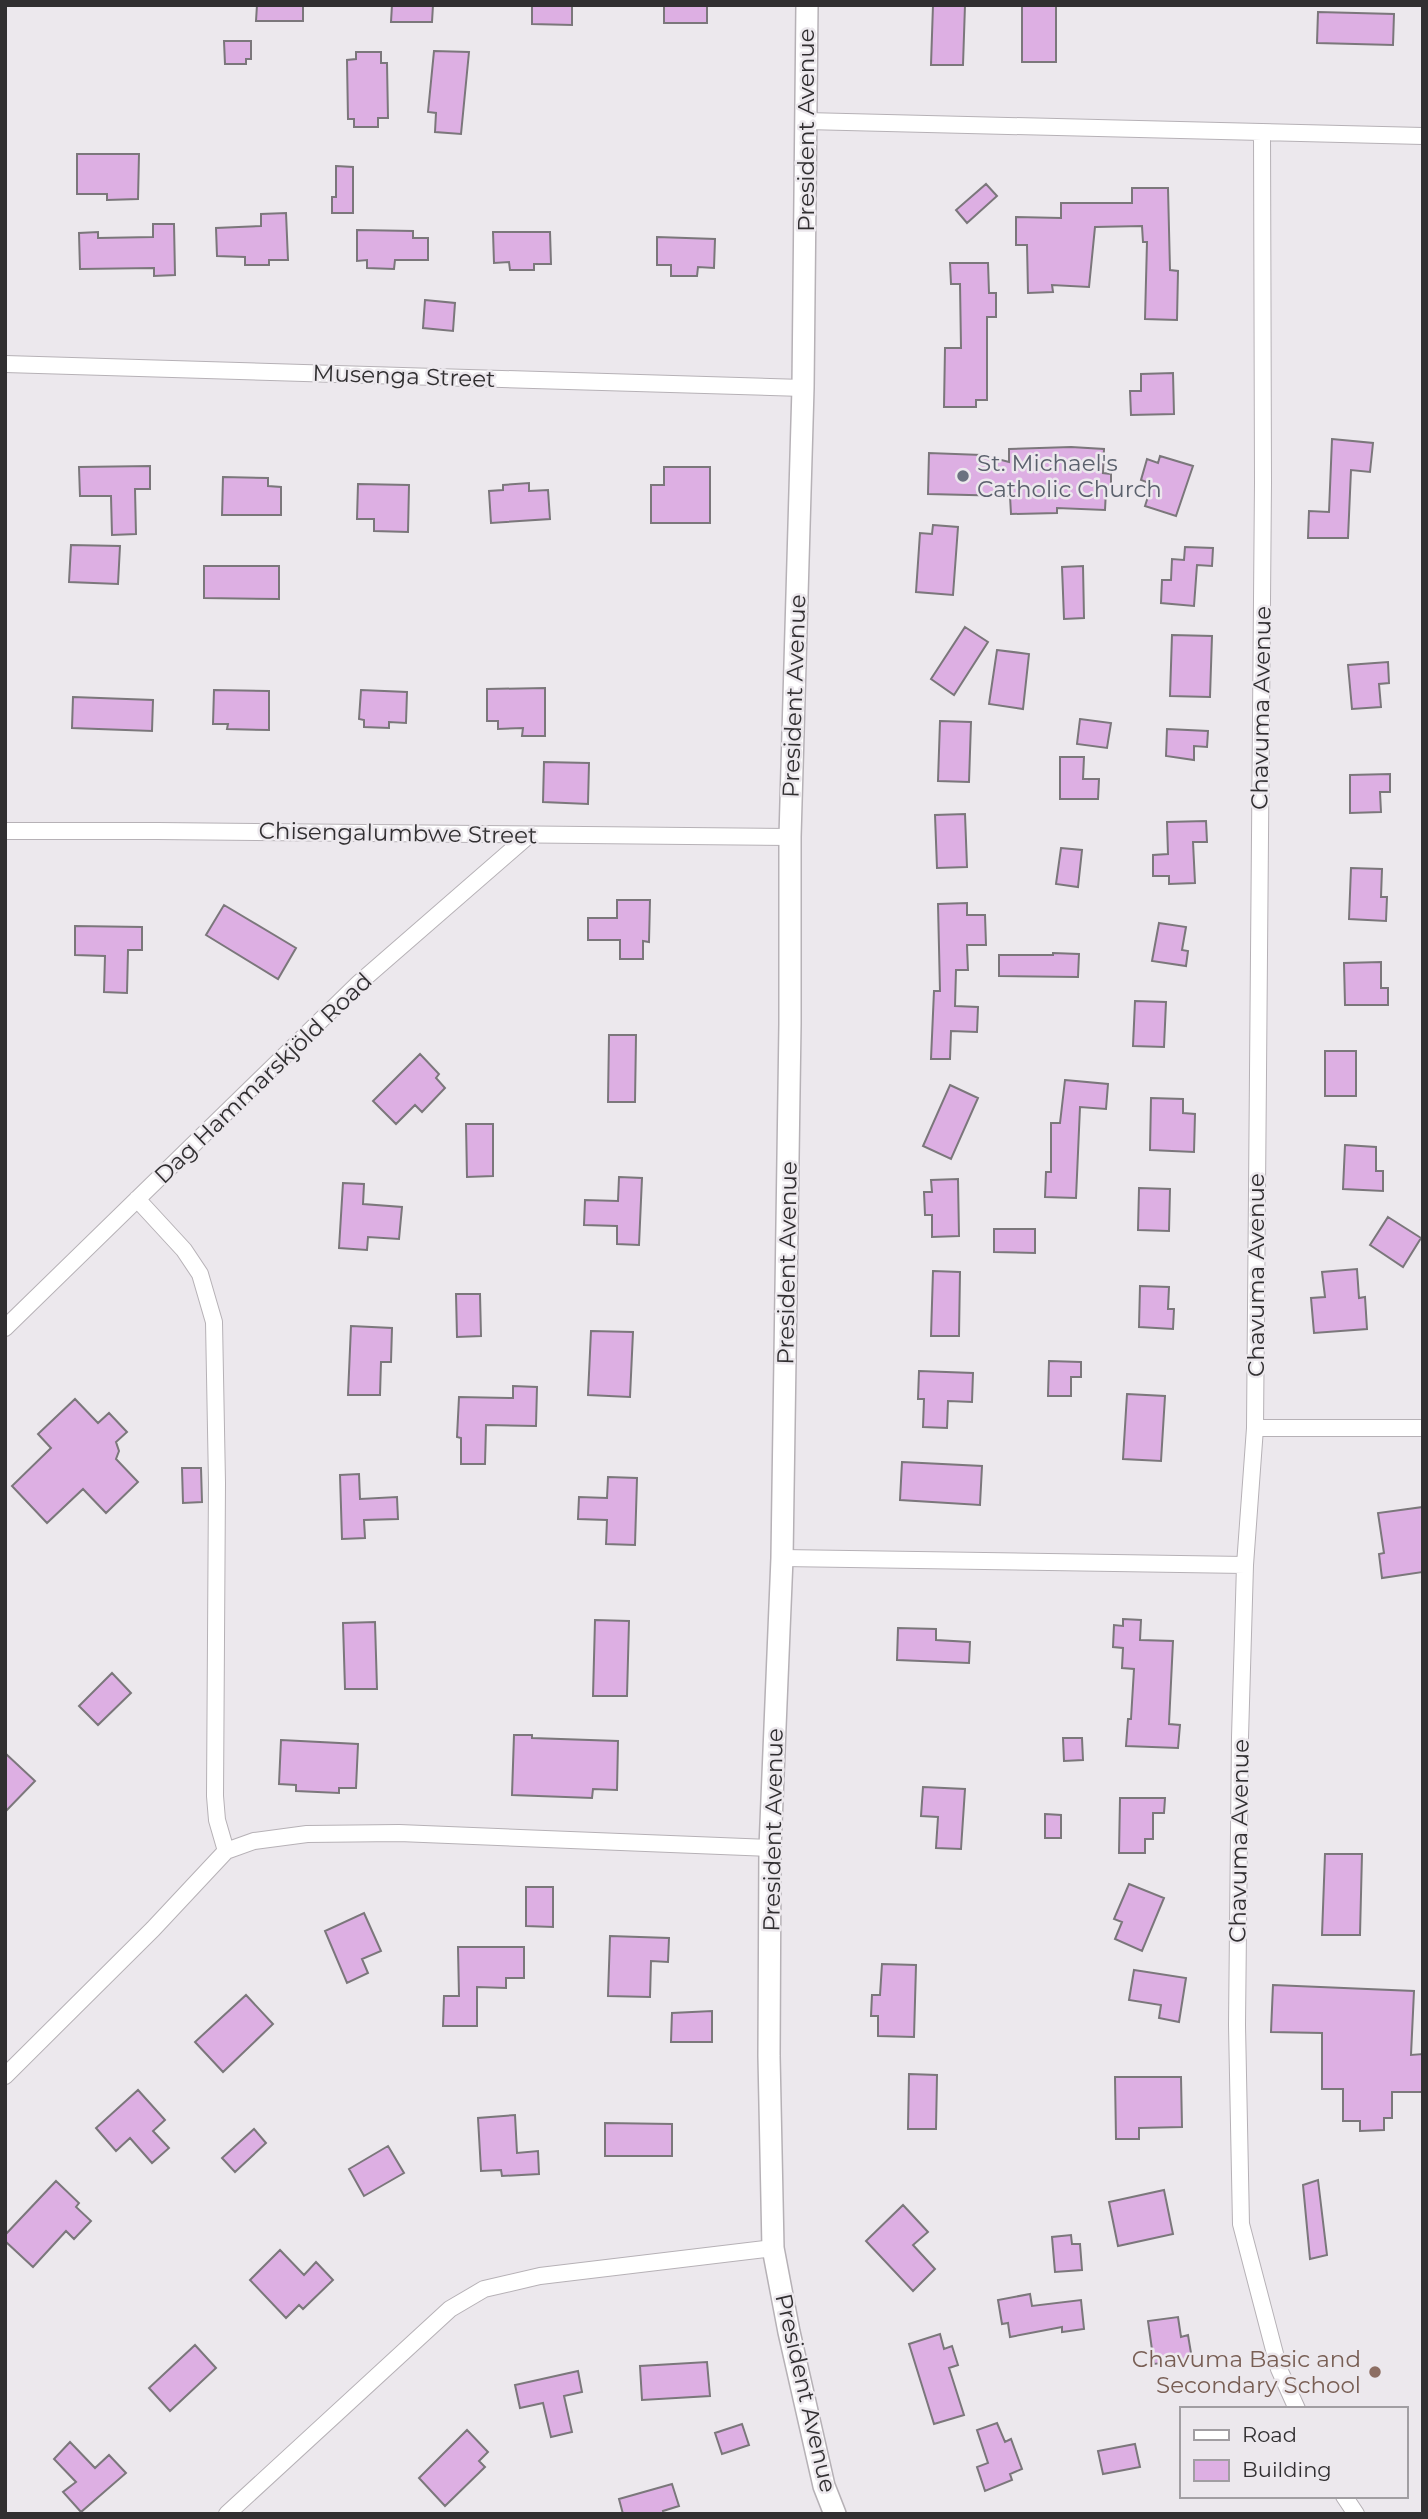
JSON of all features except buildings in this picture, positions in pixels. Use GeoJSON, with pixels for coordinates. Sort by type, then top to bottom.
{"type":"FeatureCollection","features":[{"type":"Feature","properties":{"kind":"street","name":"President Avenue"},"geometry":{"type":"LineString","coordinates":[[807,5],[803,388],[790,837],[782,1558],[770,1849],[769,2056],[774,2248],[789,2332],[824,2486],[835,2514]]}},
{"type":"Feature","properties":{"kind":"street"},"geometry":{"type":"LineString","coordinates":[[806,121],[1423,136]]}},
{"type":"Feature","properties":{"kind":"street","name":"Chavuma Avenue"},"geometry":{"type":"LineString","coordinates":[[1262,132],[1263,482],[1255,1429],[1245,1565],[1237,2025],[1241,2224],[1279,2369],[1296,2407]]}},
{"type":"Feature","properties":{"kind":"street","name":"Musenga Street"},"geometry":{"type":"LineString","coordinates":[[5,364],[803,388]]}},
{"type":"Feature","properties":{"kind":"street"},"geometry":{"type":"LineString","coordinates":[[5,832],[790,837]]}},
{"type":"Feature","properties":{"kind":"street","name":"Chisengalumbwe Street"},"geometry":{"type":"LineString","coordinates":[[5,832],[790,837]]}},
{"type":"Feature","properties":{"kind":"street","name":"Dag Hammarskjöld Road"},"geometry":{"type":"LineString","coordinates":[[5,1328],[359,983],[528,836]]}},
{"type":"Feature","properties":{"kind":"street"},"geometry":{"type":"LineString","coordinates":[[137,1199],[184,1250],[200,1274],[214,1322],[217,1483],[215,1796],[217,1820],[226,1851]]}},
{"type":"Feature","properties":{"kind":"street"},"geometry":{"type":"LineString","coordinates":[[5,1309],[23,1312]]}},
{"type":"Feature","properties":{"kind":"street"},"geometry":{"type":"LineString","coordinates":[[1255,1429],[1423,1428]]}},
{"type":"Feature","properties":{"kind":"street"},"geometry":{"type":"LineString","coordinates":[[782,1558],[1245,1565]]}},
{"type":"Feature","properties":{"kind":"street"},"geometry":{"type":"LineString","coordinates":[[5,2076],[153,1929],[226,1851],[254,1841],[307,1833],[399,1833],[770,1849]]}},
{"type":"Feature","properties":{"kind":"street"},"geometry":{"type":"LineString","coordinates":[[227,2514],[450,2309],[484,2289],[540,2276],[774,2248]]}},
{"type":"Feature","properties":{"kind":"street"},"geometry":{"type":"LineString","coordinates":[[1345,2498],[1356,2514]]}},
{"type":"Feature","properties":{"kind":"place","name":"St. Michael's Catholic Church"},"geometry":{"type":"Point","coordinates":[963,476]}},
{"type":"Feature","properties":{"kind":"place","name":"Chavuma Basic and Secondary School"},"geometry":{"type":"Point","coordinates":[1375,2372]}}]}
